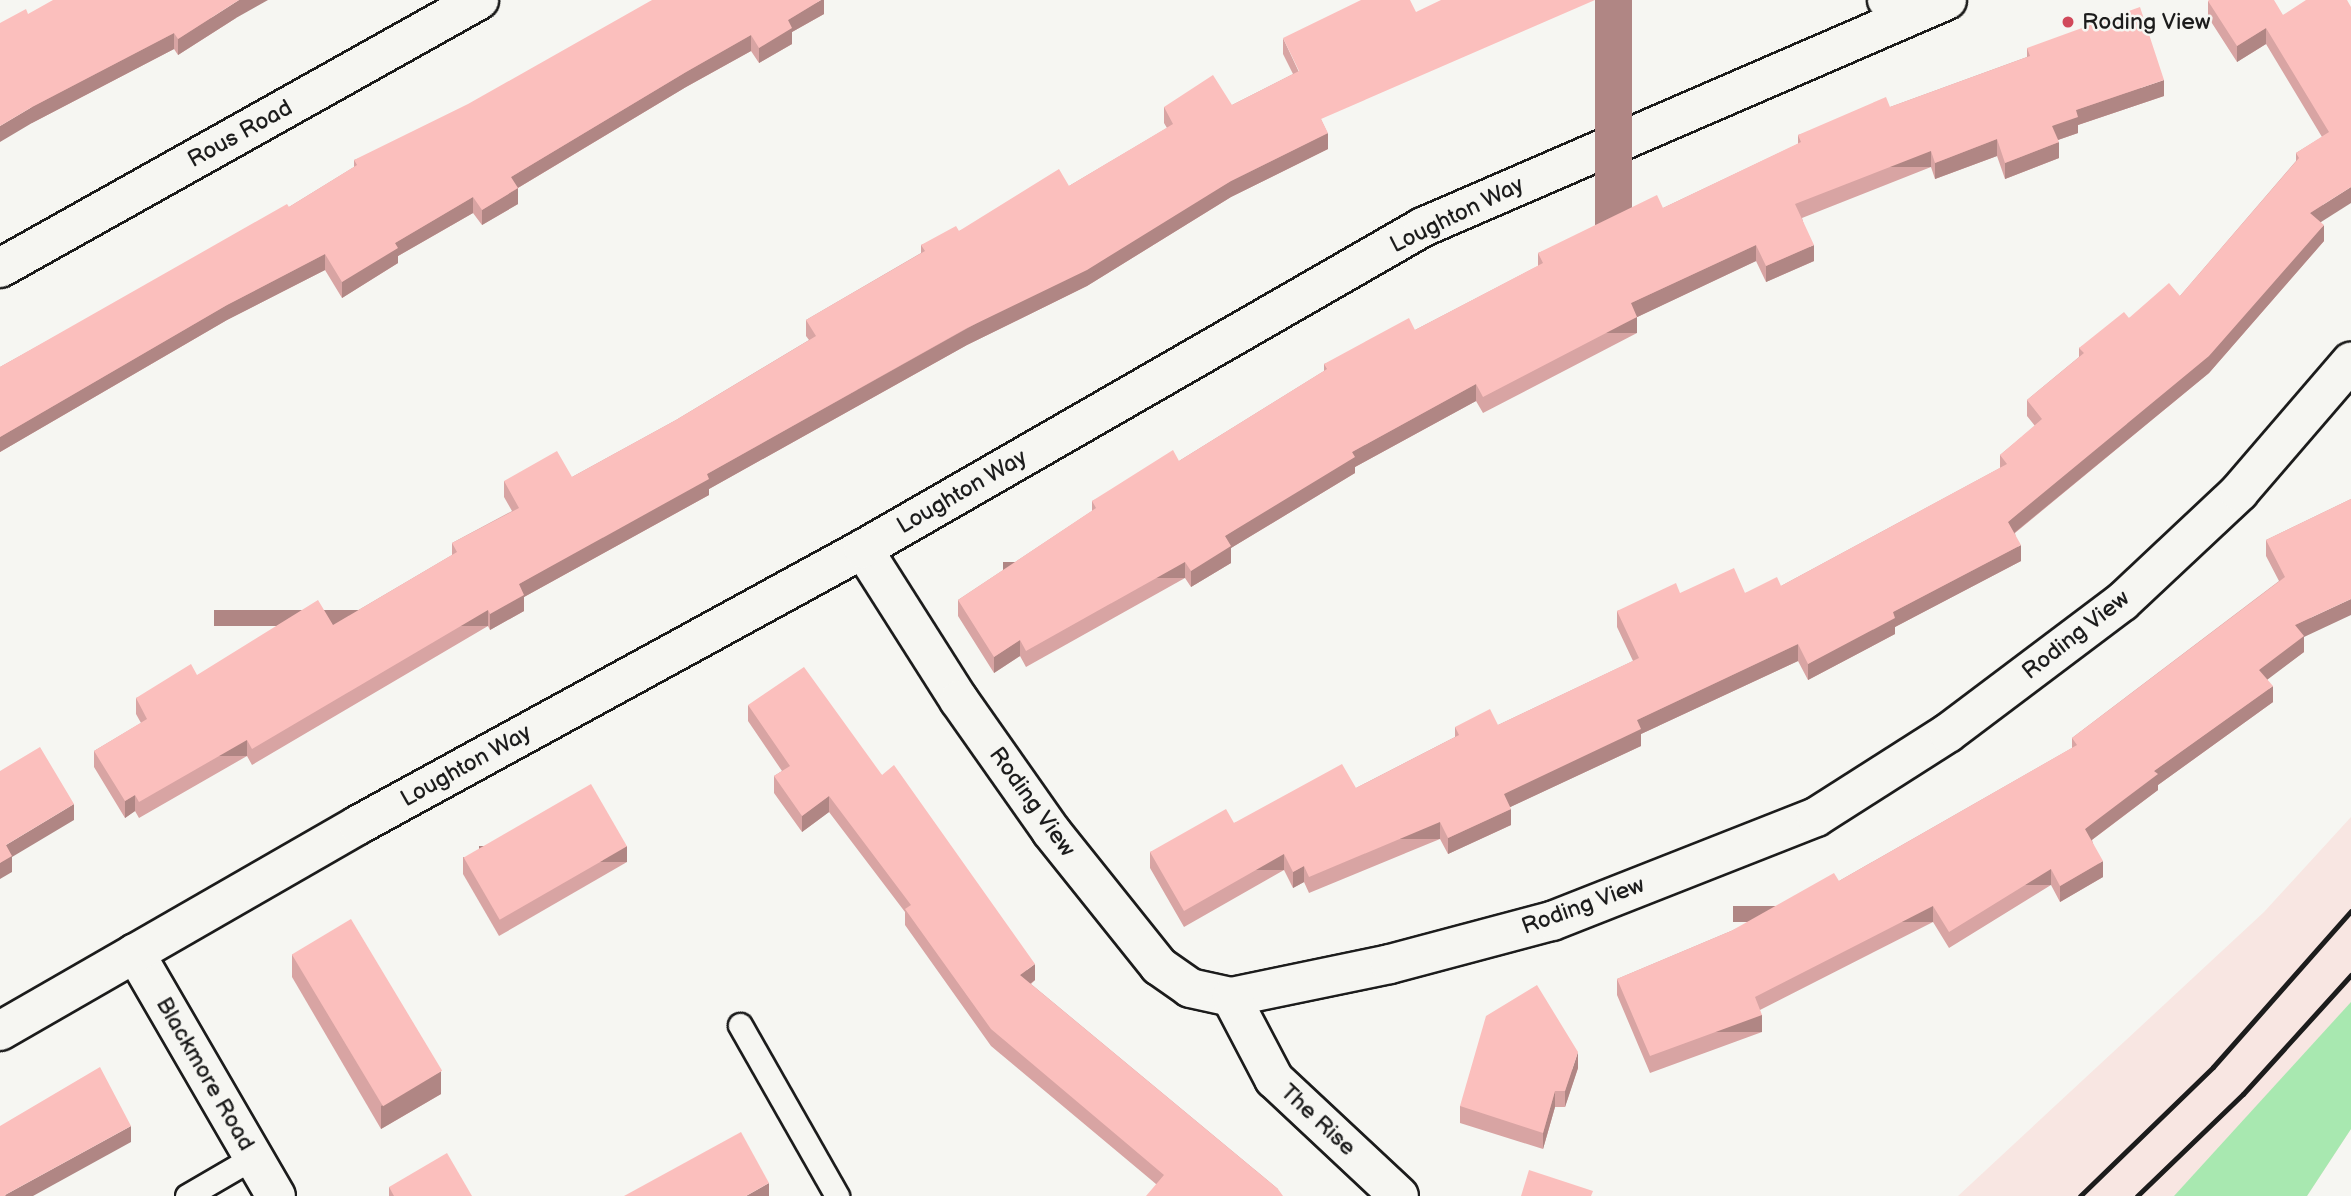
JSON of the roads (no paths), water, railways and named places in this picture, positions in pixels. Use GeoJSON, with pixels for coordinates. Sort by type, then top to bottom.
{"type":"FeatureCollection","features":[{"type":"Feature","properties":{"kind":"street","name":"Rous Road"},"geometry":{"type":"LineString","coordinates":[[0,268],[479,0]]}},
{"type":"Feature","properties":{"kind":"street","name":"Loughton Way"},"geometry":{"type":"LineString","coordinates":[[0,1031],[135,953],[863,549],[1423,227],[1894,8],[1947,0]]}},
{"type":"Feature","properties":{"kind":"street","name":"Roding View"},"geometry":{"type":"LineString","coordinates":[[863,549],[959,700],[1051,831],[1159,966],[1190,988],[1231,997],[1390,964],[1552,921],[1816,817],[1948,733],[2122,602],[2239,492],[2351,362]]}},
{"type":"Feature","properties":{"kind":"street","name":"Blackmore Road"},"geometry":{"type":"LineString","coordinates":[[135,953],[276,1196]]}},
{"type":"Feature","properties":{"kind":"street","name":"The Rise"},"geometry":{"type":"LineString","coordinates":[[1231,997],[1274,1079],[1399,1196]]}},
{"type":"Feature","properties":{"kind":"lane"},"geometry":{"type":"LineString","coordinates":[[740,1025],[837,1196]]}},
{"type":"Feature","properties":{"kind":"lane"},"geometry":{"type":"LineString","coordinates":[[187,1196],[254,1157]]}},
{"type":"Feature","properties":{"kind":"railway"},"geometry":{"type":"LineString","coordinates":[[2080,1196],[2213,1067],[2351,911]]}},
{"type":"Feature","properties":{"kind":"railway"},"geometry":{"type":"LineString","coordinates":[[2137,1196],[2243,1094],[2351,975]]}},
{"type":"Feature","properties":{"kind":"place","name":"Roding View"},"geometry":{"type":"Point","coordinates":[2068,22]}}]}
